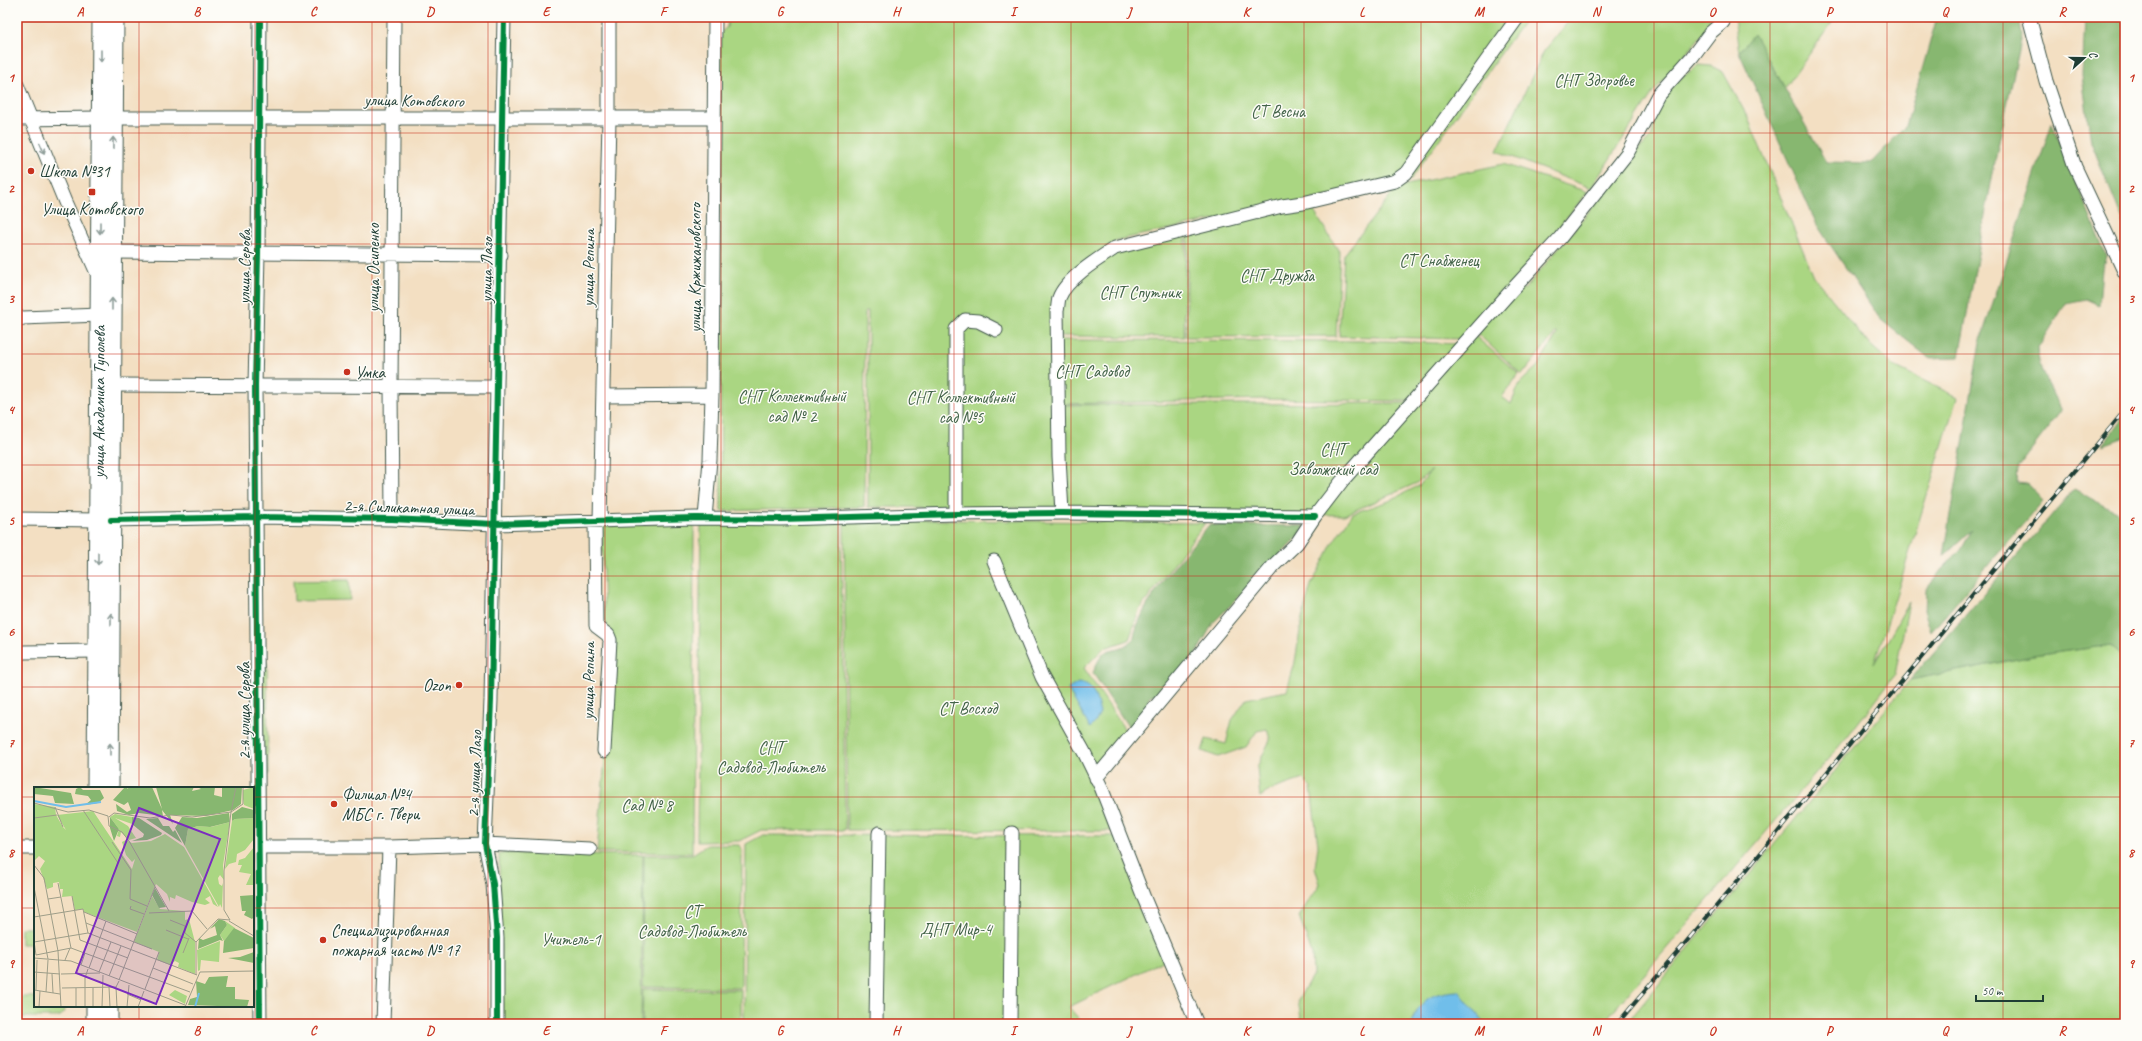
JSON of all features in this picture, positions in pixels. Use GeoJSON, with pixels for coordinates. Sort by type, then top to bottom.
{"type":"FeatureCollection","features":[{"type":"Feature","properties":{"kind":"main road","name":"улица Академика Туполева"},"geometry":{"type":"LineString","coordinates":[[101,17],[107,118],[112,252],[99,315],[105,520],[110,787]]}},
{"type":"Feature","properties":{"kind":"main road","name":"улица Академика Туполева"},"geometry":{"type":"LineString","coordinates":[[96,787],[97,652],[112,385],[106,280],[107,118],[114,17]]}},
{"type":"Feature","properties":{"kind":"main road"},"geometry":{"type":"LineString","coordinates":[[95,1007],[95,1024]]}},
{"type":"Feature","properties":{"kind":"main road"},"geometry":{"type":"LineString","coordinates":[[109,1024],[110,1007]]}},
{"type":"Feature","properties":{"kind":"street","name":"улица Серова"},"geometry":{"type":"LineString","coordinates":[[257,517],[254,385],[258,254],[260,17]]}},
{"type":"Feature","properties":{"kind":"street","name":"улица Осипенко"},"geometry":{"type":"LineString","coordinates":[[392,519],[391,386],[394,17]]}},
{"type":"Feature","properties":{"kind":"street","name":"улица Лазо"},"geometry":{"type":"LineString","coordinates":[[494,524],[504,17]]}},
{"type":"Feature","properties":{"kind":"street","name":"улица Репина"},"geometry":{"type":"LineString","coordinates":[[604,751],[610,640],[608,635],[596,626],[609,118],[609,17]]}},
{"type":"Feature","properties":{"kind":"street","name":"улица Кржижановского"},"geometry":{"type":"LineString","coordinates":[[705,518],[710,460],[712,395],[715,17]]}},
{"type":"Feature","properties":{"kind":"street"},"geometry":{"type":"LineString","coordinates":[[1062,513],[1059,457],[1057,311],[1059,299],[1068,284],[1096,260],[1115,248],[1282,206],[1303,203],[1395,181],[1406,173],[1518,17]]}},
{"type":"Feature","properties":{"kind":"street"},"geometry":{"type":"LineString","coordinates":[[1096,778],[1274,565],[1296,543],[1314,516],[1342,481],[1500,302],[1560,238],[1628,152],[1658,95],[1692,57],[1710,34],[1723,22],[1724,17]]}},
{"type":"Feature","properties":{"kind":"street"},"geometry":{"type":"LineString","coordinates":[[2030,17],[2046,81],[2075,167],[2125,273]]}},
{"type":"Feature","properties":{"kind":"street"},"geometry":{"type":"LineString","coordinates":[[17,85],[23,119],[94,263],[106,280]]}},
{"type":"Feature","properties":{"kind":"street","name":"улица Котовского"},"geometry":{"type":"LineString","coordinates":[[23,119],[393,117],[501,119],[713,118]]}},
{"type":"Feature","properties":{"kind":"street"},"geometry":{"type":"LineString","coordinates":[[112,252],[258,254],[500,254]]}},
{"type":"Feature","properties":{"kind":"street"},"geometry":{"type":"LineString","coordinates":[[17,320],[23,318],[99,315]]}},
{"type":"Feature","properties":{"kind":"street"},"geometry":{"type":"LineString","coordinates":[[956,514],[956,329],[965,320],[978,322],[996,330]]}},
{"type":"Feature","properties":{"kind":"street"},"geometry":{"type":"LineString","coordinates":[[112,385],[497,387]]}},
{"type":"Feature","properties":{"kind":"street"},"geometry":{"type":"LineString","coordinates":[[603,396],[712,395]]}},
{"type":"Feature","properties":{"kind":"street","name":"2-я Силикатная улица"},"geometry":{"type":"LineString","coordinates":[[17,519],[105,520],[257,517],[392,519],[494,524],[598,520],[705,518],[781,519],[956,514],[1062,513],[1314,516]]}},
{"type":"Feature","properties":{"kind":"street","name":"2-я улица Серова"},"geometry":{"type":"LineString","coordinates":[[257,517],[255,847],[260,1024]]}},
{"type":"Feature","properties":{"kind":"street","name":"2-я улица Лазо"},"geometry":{"type":"LineString","coordinates":[[494,524],[491,700],[485,844],[493,884],[495,907],[497,1024]]}},
{"type":"Feature","properties":{"kind":"street"},"geometry":{"type":"LineString","coordinates":[[994,560],[1042,677],[1096,778],[1197,1024]]}},
{"type":"Feature","properties":{"kind":"street"},"geometry":{"type":"LineString","coordinates":[[17,654],[24,652],[97,652]]}},
{"type":"Feature","properties":{"kind":"street"},"geometry":{"type":"LineString","coordinates":[[876,1024],[879,833]]}},
{"type":"Feature","properties":{"kind":"street"},"geometry":{"type":"LineString","coordinates":[[1010,1024],[1012,833]]}},
{"type":"Feature","properties":{"kind":"street"},"geometry":{"type":"LineString","coordinates":[[255,847],[389,847],[485,844],[590,849]]}},
{"type":"Feature","properties":{"kind":"street"},"geometry":{"type":"LineString","coordinates":[[383,1024],[389,847]]}},
{"type":"Feature","properties":{"kind":"street"},"geometry":{"type":"LineString","coordinates":[[17,848],[34,848]]}},
{"type":"Feature","properties":{"kind":"green space"},"geometry":{"type":"Polygon","coordinates":[[[728,17],[1527,17],[1411,179],[1117,240],[1056,293],[1056,508],[868,507],[868,311],[865,311],[864,507],[721,511],[719,34],[727,27],[728,17]]]}},
{"type":"Feature","properties":{"kind":"green space","name":"СНТ Здоровье"},"geometry":{"type":"Polygon","coordinates":[[[1572,17],[1717,17],[1652,94],[1591,188],[1497,151],[1544,51],[1572,17]]]}},
{"type":"Feature","properties":{"kind":"green space"},"geometry":{"type":"Polygon","coordinates":[[[1734,17],[1836,17],[1785,88],[1754,35],[1739,52],[1734,17]]]}},
{"type":"Feature","properties":{"kind":"green space"},"geometry":{"type":"Polygon","coordinates":[[[1937,17],[2019,17],[2022,36],[1997,151],[1959,357],[1929,358],[1880,319],[1817,225],[1739,52],[1754,34],[1826,162],[1871,163],[1906,126],[1937,17]]]}},
{"type":"Feature","properties":{"kind":"green space"},"geometry":{"type":"Polygon","coordinates":[[[2080,17],[2125,17],[2125,226],[2091,142],[2082,76],[2085,19],[2080,17]]]}},
{"type":"Feature","properties":{"kind":"green space"},"geometry":{"type":"Polygon","coordinates":[[[1698,65],[1711,66],[1723,72],[1747,116],[1814,277],[1867,342],[1894,366],[1957,397],[1874,664],[1909,602],[1895,675],[1847,737],[1602,1024],[1485,1024],[1458,991],[1416,1011],[1411,1024],[1302,1024],[1298,1000],[1313,974],[1312,954],[1299,916],[1320,884],[1315,867],[1318,846],[1311,787],[1303,779],[1271,790],[1260,797],[1257,767],[1270,740],[1267,729],[1257,731],[1246,747],[1218,757],[1202,751],[1206,739],[1226,744],[1232,720],[1246,699],[1287,691],[1295,662],[1302,618],[1311,585],[1333,542],[1353,513],[1389,501],[1420,485],[1431,470],[1417,483],[1344,515],[1064,510],[1061,405],[1414,403],[1462,339],[1339,336],[1344,255],[1397,187],[1503,164],[1588,192],[1514,280],[1524,290],[1603,194],[1623,166],[1652,136],[1656,111],[1675,83],[1698,65]],[[1556,332],[1522,375],[1478,334],[1475,336],[1519,374],[1502,397],[1511,404],[1520,383],[1538,366],[1557,334],[1556,332]]]}},
{"type":"Feature","properties":{"kind":"green space"},"geometry":{"type":"Polygon","coordinates":[[[2052,123],[2106,256],[2102,269],[2099,305],[2086,299],[2066,303],[2037,350],[2041,370],[2061,411],[2018,467],[2017,483],[2027,484],[2043,501],[1931,632],[1925,613],[1926,590],[1942,569],[1961,550],[1972,530],[1944,556],[1980,342],[2052,123]]]}},
{"type":"Feature","properties":{"kind":"green space","name":"СНТ Дружба"},"geometry":{"type":"Polygon","coordinates":[[[1310,205],[1340,253],[1336,336],[1186,337],[1188,233],[1310,205]]]}},
{"type":"Feature","properties":{"kind":"green space","name":"СНТ Спутник"},"geometry":{"type":"Polygon","coordinates":[[[1186,234],[1184,337],[1059,336],[1062,300],[1087,272],[1117,251],[1186,234]]]}},
{"type":"Feature","properties":{"kind":"green space","name":"СНТ Садовод"},"geometry":{"type":"Polygon","coordinates":[[[1059,340],[1386,341],[1459,344],[1407,401],[1264,399],[1061,404],[1059,340]]]}},
{"type":"Feature","properties":{"kind":"green space"},"geometry":{"type":"Polygon","coordinates":[[[2125,415],[2125,437],[2103,445],[2125,415]]]}},
{"type":"Feature","properties":{"kind":"green space"},"geometry":{"type":"Polygon","coordinates":[[[2074,489],[2125,516],[2125,662],[2111,645],[2033,656],[1910,680],[2074,489]]]}},
{"type":"Feature","properties":{"kind":"green space","name":"СНТ Садовод-Любитель"},"geometry":{"type":"Polygon","coordinates":[[[701,518],[841,519],[845,830],[761,830],[739,841],[697,842],[701,518]]]}},
{"type":"Feature","properties":{"kind":"green space","name":"СТ Восход"},"geometry":{"type":"Polygon","coordinates":[[[844,519],[1205,523],[1139,610],[1129,640],[1104,648],[1084,668],[1127,733],[1092,777],[1114,831],[847,830],[844,519]]]}},
{"type":"Feature","properties":{"kind":"green space","name":"Сад № 8"},"geometry":{"type":"Polygon","coordinates":[[[694,522],[692,853],[597,852],[615,642],[604,620],[602,526],[694,522]]]}},
{"type":"Feature","properties":{"kind":"green space"},"geometry":{"type":"Polygon","coordinates":[[[1209,525],[1305,526],[1299,536],[1213,623],[1195,656],[1159,694],[1151,695],[1148,700],[1148,711],[1135,737],[1093,673],[1102,656],[1106,652],[1125,646],[1133,641],[1137,626],[1144,610],[1164,580],[1209,525]]]}},
{"type":"Feature","properties":{"kind":"green space"},"geometry":{"type":"Polygon","coordinates":[[[349,580],[350,600],[294,601],[293,581],[349,580]]]}},
{"type":"Feature","properties":{"kind":"green space"},"geometry":{"type":"Polygon","coordinates":[[[2111,645],[2125,662],[2125,1024],[1626,1024],[1910,680],[2033,656],[2111,645]]]}},
{"type":"Feature","properties":{"kind":"green space"},"geometry":{"type":"Polygon","coordinates":[[[262,663],[267,663],[268,774],[263,774],[262,663]]]}},
{"type":"Feature","properties":{"kind":"green space","name":"ДНТ Мир-4"},"geometry":{"type":"Polygon","coordinates":[[[763,835],[1117,836],[1167,959],[1069,1007],[1083,1024],[744,1024],[746,844],[763,835]]]}},
{"type":"Feature","properties":{"kind":"green space","name":"СТ Садовод-Любитель"},"geometry":{"type":"Polygon","coordinates":[[[707,845],[739,845],[742,850],[741,988],[643,987],[644,855],[691,855],[707,845]]]}},
{"type":"Feature","properties":{"kind":"green space","name":"Учитель-1"},"geometry":{"type":"Polygon","coordinates":[[[499,853],[643,855],[641,1024],[502,1024],[499,853]]]}},
{"type":"Feature","properties":{"kind":"green space"},"geometry":{"type":"Polygon","coordinates":[[[21,928],[34,928],[34,944],[21,944],[21,928]]]}},
{"type":"Feature","properties":{"kind":"green space"},"geometry":{"type":"Polygon","coordinates":[[[643,989],[741,990],[741,1024],[642,1024],[643,989]]]}},
{"type":"Feature","properties":{"kind":"green space"},"geometry":{"type":"Polygon","coordinates":[[[34,997],[34,1007],[66,1007],[64,1013],[59,1017],[18,1017],[17,998],[34,997]]]}},
{"type":"Feature","properties":{"kind":"water"},"geometry":{"type":"Polygon","coordinates":[[[1078,683],[1088,686],[1094,693],[1100,713],[1095,723],[1090,728],[1068,689],[1078,683]]]}},
{"type":"Feature","properties":{"kind":"water"},"geometry":{"type":"Polygon","coordinates":[[[1459,991],[1485,1024],[1411,1024],[1418,1008],[1428,998],[1441,993],[1459,991]]]}},
{"type":"Feature","properties":{"kind":"railway"},"geometry":{"type":"LineString","coordinates":[[1617,1024],[1745,872],[2125,410]]}},
{"type":"Feature","properties":{"kind":"cycle path"},"geometry":{"type":"LineString","coordinates":[[260,17],[258,254],[255,385],[260,1024]]}},
{"type":"Feature","properties":{"kind":"cycle path"},"geometry":{"type":"LineString","coordinates":[[497,1024],[497,938],[493,884],[485,844],[491,700],[504,17]]}},
{"type":"Feature","properties":{"kind":"cycle path"},"geometry":{"type":"LineString","coordinates":[[111,520],[257,517],[392,519],[494,524],[695,518],[781,519],[956,514],[1062,513],[1315,516]]}},
{"type":"Feature","properties":{"kind":"place","name":"Школа №31"},"geometry":{"type":"Point","coordinates":[31,171]}},
{"type":"Feature","properties":{"kind":"place","name":"Улица Котовского"},"geometry":{"type":"Point","coordinates":[92,192]}},
{"type":"Feature","properties":{"kind":"place","name":"Умка"},"geometry":{"type":"Point","coordinates":[347,372]}},
{"type":"Feature","properties":{"kind":"place","name":"Ozon"},"geometry":{"type":"Point","coordinates":[459,685]}},
{"type":"Feature","properties":{"kind":"place","name":"Филиал №4 МБС г. Твери"},"geometry":{"type":"Point","coordinates":[334,804]}},
{"type":"Feature","properties":{"kind":"place","name":"Специализированная пожарная часть № 17"},"geometry":{"type":"Point","coordinates":[323,940]}},
{"type":"Feature","properties":{"kind":"park label","name":"СТ Весна"},"geometry":{"type":"Point","coordinates":[1278,111]}},
{"type":"Feature","properties":{"kind":"park label","name":"СТ Снабженец"},"geometry":{"type":"Point","coordinates":[1439,260]}},
{"type":"Feature","properties":{"kind":"park label","name":"СНТ Коллективный сад № 2"},"geometry":{"type":"Point","coordinates":[792,406]}},
{"type":"Feature","properties":{"kind":"park label","name":"СНТ Коллективный сад №5"},"geometry":{"type":"Point","coordinates":[961,407]}},
{"type":"Feature","properties":{"kind":"park label","name":"СНТ Заволжский сад"},"geometry":{"type":"Point","coordinates":[1333,459]}}]}
